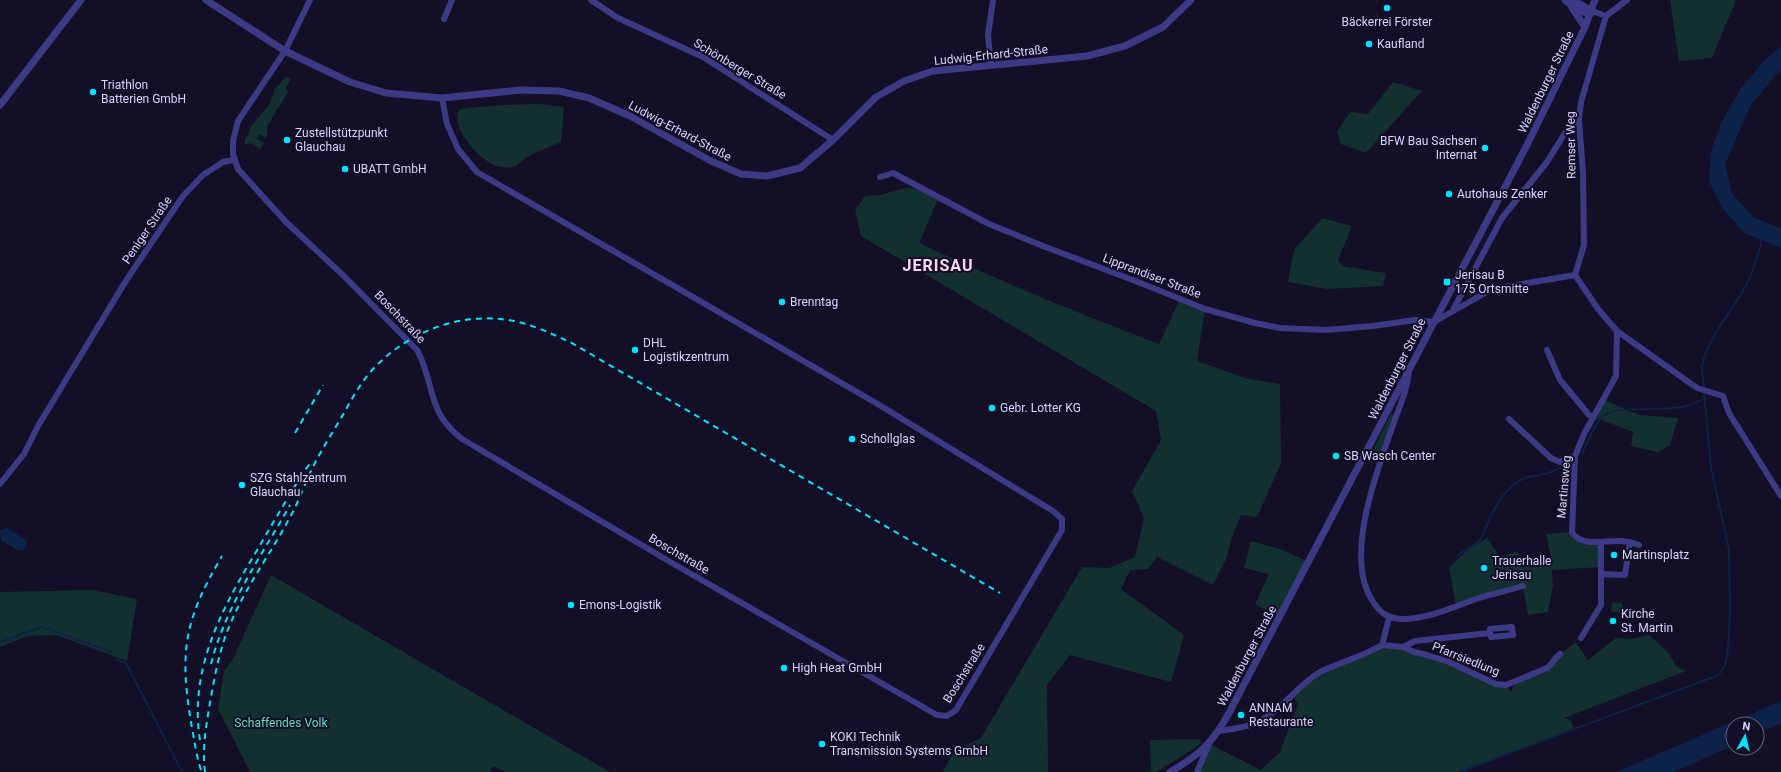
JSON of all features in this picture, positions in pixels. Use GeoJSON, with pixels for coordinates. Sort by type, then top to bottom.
{"type":"FeatureCollection","features":[{"type":"Feature","properties":{"kind":"street"},"geometry":{"type":"LineString","coordinates":[[0,105],[81,0]]}},
{"type":"Feature","properties":{"kind":"street","name":"Ludwig-Erhard-Straße"},"geometry":{"type":"LineString","coordinates":[[206,0],[285,51],[350,82],[386,93],[442,98],[521,90],[559,91],[589,98],[630,116],[711,161],[741,174],[767,176],[800,168],[833,140],[876,97],[904,81],[933,71],[1087,56],[1125,46],[1163,27],[1191,0]]}},
{"type":"Feature","properties":{"kind":"street"},"geometry":{"type":"LineString","coordinates":[[234,160],[233,141],[238,121],[285,51],[310,0]]}},
{"type":"Feature","properties":{"kind":"street"},"geometry":{"type":"LineString","coordinates":[[444,19],[452,0]]}},
{"type":"Feature","properties":{"kind":"street","name":"Schönberger Straße"},"geometry":{"type":"LineString","coordinates":[[591,0],[618,18],[703,57],[833,140]]}},
{"type":"Feature","properties":{"kind":"street"},"geometry":{"type":"LineString","coordinates":[[991,65],[988,35],[993,0]]}},
{"type":"Feature","properties":{"kind":"street","name":"Waldenburger Straße"},"geometry":{"type":"LineString","coordinates":[[1170,772],[1192,759],[1209,744],[1219,731],[1527,145],[1585,27],[1595,0]]}},
{"type":"Feature","properties":{"kind":"street"},"geometry":{"type":"LineString","coordinates":[[1569,2],[1591,13],[1606,16],[1627,0]]}},
{"type":"Feature","properties":{"kind":"street"},"geometry":{"type":"LineString","coordinates":[[1569,2],[1585,27]]}},
{"type":"Feature","properties":{"kind":"street","name":"Remser Weg"},"geometry":{"type":"LineString","coordinates":[[1575,275],[1584,245],[1583,173],[1579,120],[1581,102],[1606,16]]}},
{"type":"Feature","properties":{"kind":"street","name":"Boschstraße"},"geometry":{"type":"LineString","coordinates":[[234,160],[238,169],[286,222],[345,277],[418,350],[424,361],[430,391],[436,408],[442,420],[462,439],[659,555],[937,715],[947,716],[956,710],[1062,530],[1062,519],[1054,511],[876,403],[610,251],[477,172],[458,149],[447,124],[442,98]]}},
{"type":"Feature","properties":{"kind":"street"},"geometry":{"type":"LineString","coordinates":[[1453,310],[1502,218],[1547,162],[1570,125],[1579,120]]}},
{"type":"Feature","properties":{"kind":"street","name":"Peniger Straße"},"geometry":{"type":"LineString","coordinates":[[0,484],[24,454],[38,426],[127,279],[183,196],[203,175],[223,162],[234,160]]}},
{"type":"Feature","properties":{"kind":"street","name":"Lipprandiser Straße"},"geometry":{"type":"LineString","coordinates":[[880,177],[893,173],[989,224],[1036,244],[1206,309],[1255,323],[1280,328],[1326,330],[1373,326],[1415,320],[1434,322]]}},
{"type":"Feature","properties":{"kind":"street"},"geometry":{"type":"LineString","coordinates":[[1434,322],[1453,310],[1485,293],[1498,288],[1575,275],[1617,332],[1697,388],[1722,396],[1729,413],[1781,496]]}},
{"type":"Feature","properties":{"kind":"street","name":"Martinsweg"},"geometry":{"type":"LineString","coordinates":[[1601,542],[1583,541],[1574,537],[1572,532],[1575,456],[1584,434],[1616,376],[1617,332]]}},
{"type":"Feature","properties":{"kind":"street"},"geometry":{"type":"LineString","coordinates":[[1547,350],[1560,380],[1590,415],[1594,417]]}},
{"type":"Feature","properties":{"kind":"street"},"geometry":{"type":"LineString","coordinates":[[1409,370],[1409,380],[1388,438],[1364,518],[1361,548],[1362,578],[1369,596],[1378,610],[1389,618],[1403,619],[1424,617],[1477,599],[1523,586]]}},
{"type":"Feature","properties":{"kind":"street"},"geometry":{"type":"LineString","coordinates":[[1508,419],[1551,458],[1560,462],[1575,456]]}},
{"type":"Feature","properties":{"kind":"street"},"geometry":{"type":"LineString","coordinates":[[1581,638],[1601,605],[1601,542],[1620,541],[1639,545]]}},
{"type":"Feature","properties":{"kind":"street"},"geometry":{"type":"LineString","coordinates":[[1602,574],[1625,575],[1630,542]]}},
{"type":"Feature","properties":{"kind":"street"},"geometry":{"type":"LineString","coordinates":[[1219,731],[1247,726],[1258,722],[1320,672],[1370,652],[1382,645],[1389,618]]}},
{"type":"Feature","properties":{"kind":"street","name":"Pfarrsiedlung"},"geometry":{"type":"LineString","coordinates":[[1403,647],[1415,641],[1490,633]]}},
{"type":"Feature","properties":{"kind":"street","name":"Pfarrsiedlung"},"geometry":{"type":"LineString","coordinates":[[1382,645],[1403,647],[1414,652],[1448,662],[1496,684],[1506,685],[1547,668],[1552,665],[1555,658],[1560,654]]}},
{"type":"Feature","properties":{"kind":"street","name":"Waldenburger Straße"},"geometry":{"type":"LineString","coordinates":[[1197,772],[1209,744]]}},
{"type":"Feature","properties":{"kind":"green space"},"geometry":{"type":"Polygon","coordinates":[[[1670,0],[1736,0],[1712,58],[1679,61],[1670,0]]]}},
{"type":"Feature","properties":{"kind":"green space"},"geometry":{"type":"Polygon","coordinates":[[[286,77],[291,79],[285,89],[289,91],[267,126],[267,136],[265,138],[260,134],[257,139],[264,143],[260,149],[251,143],[245,145],[245,139],[251,126],[269,105],[275,89],[286,77]]]}},
{"type":"Feature","properties":{"kind":"green space"},"geometry":{"type":"Polygon","coordinates":[[[1393,82],[1422,91],[1366,153],[1341,144],[1337,132],[1350,112],[1368,114],[1393,82]]]}},
{"type":"Feature","properties":{"kind":"green space"},"geometry":{"type":"Polygon","coordinates":[[[539,104],[564,107],[561,142],[525,158],[512,167],[497,166],[490,163],[477,153],[461,132],[457,118],[460,109],[501,105],[539,104]]]}},
{"type":"Feature","properties":{"kind":"green space"},"geometry":{"type":"Polygon","coordinates":[[[909,187],[939,197],[919,243],[1038,296],[1159,344],[1180,299],[1205,309],[1197,361],[1248,379],[1280,384],[1281,463],[1257,517],[1241,515],[1232,537],[1227,557],[1213,585],[1157,557],[1148,569],[1130,570],[1121,589],[1184,635],[1171,682],[1070,655],[1047,685],[1048,772],[943,772],[953,752],[981,738],[1082,567],[1109,568],[1135,557],[1144,518],[1132,491],[1161,440],[1156,411],[861,236],[855,210],[865,196],[880,195],[909,187]]]}},
{"type":"Feature","properties":{"kind":"green space"},"geometry":{"type":"Polygon","coordinates":[[[1322,218],[1352,226],[1338,260],[1342,266],[1386,273],[1383,286],[1327,289],[1288,282],[1294,250],[1322,218]]]}},
{"type":"Feature","properties":{"kind":"green space"},"geometry":{"type":"Polygon","coordinates":[[[1604,400],[1639,415],[1678,418],[1670,445],[1658,452],[1631,446],[1633,432],[1594,417],[1604,400]]]}},
{"type":"Feature","properties":{"kind":"green space"},"geometry":{"type":"Polygon","coordinates":[[[1392,412],[1393,419],[1381,456],[1371,454],[1392,412]]]}},
{"type":"Feature","properties":{"kind":"green space"},"geometry":{"type":"Polygon","coordinates":[[[1572,532],[1575,537],[1601,542],[1601,567],[1552,570],[1553,586],[1548,612],[1528,615],[1523,587],[1456,606],[1449,568],[1464,553],[1487,538],[1500,557],[1517,551],[1525,566],[1551,559],[1546,534],[1572,532]]]}},
{"type":"Feature","properties":{"kind":"green space"},"geometry":{"type":"Polygon","coordinates":[[[1251,541],[1283,550],[1309,562],[1280,617],[1255,604],[1269,574],[1244,568],[1251,541]]]}},
{"type":"Feature","properties":{"kind":"green space","name":"Schaffendes Volk"},"geometry":{"type":"Polygon","coordinates":[[[271,575],[610,772],[505,772],[493,766],[490,772],[250,772],[218,709],[224,671],[233,659],[271,575]]]}},
{"type":"Feature","properties":{"kind":"green space"},"geometry":{"type":"Polygon","coordinates":[[[92,590],[137,599],[127,661],[56,635],[28,636],[0,647],[0,592],[92,590]]]}},
{"type":"Feature","properties":{"kind":"green space"},"geometry":{"type":"Polygon","coordinates":[[[1612,602],[1622,603],[1624,613],[1611,612],[1612,602]]]}},
{"type":"Feature","properties":{"kind":"green space"},"geometry":{"type":"Polygon","coordinates":[[[1649,635],[1667,651],[1677,667],[1686,671],[1564,718],[1570,720],[1574,728],[1463,772],[1197,772],[1209,744],[1261,770],[1280,752],[1298,704],[1292,695],[1308,681],[1382,645],[1403,647],[1506,685],[1511,692],[1515,683],[1546,670],[1556,662],[1560,657],[1560,654],[1576,642],[1588,660],[1616,638],[1631,639],[1649,635]]]}},
{"type":"Feature","properties":{"kind":"green space"},"geometry":{"type":"Polygon","coordinates":[[[1200,739],[1201,744],[1157,772],[1145,772],[1151,771],[1150,740],[1200,739]]]}},
{"type":"Feature","properties":{"kind":"water"},"geometry":{"type":"Polygon","coordinates":[[[1781,46],[1781,71],[1751,105],[1725,164],[1732,193],[1753,217],[1781,229],[1781,248],[1744,233],[1723,209],[1709,182],[1711,151],[1721,123],[1741,88],[1766,59],[1781,46]]]}},
{"type":"Feature","properties":{"kind":"water"},"geometry":{"type":"Polygon","coordinates":[[[7,528],[25,539],[27,544],[24,550],[19,551],[1,540],[0,531],[7,528]]]}},
{"type":"Feature","properties":{"kind":"water"},"geometry":{"type":"Polygon","coordinates":[[[1781,701],[1781,723],[1765,730],[1765,716],[1746,716],[1781,701]]]}},
{"type":"Feature","properties":{"kind":"water"},"geometry":{"type":"Polygon","coordinates":[[[1725,725],[1725,749],[1673,772],[1616,772],[1725,725]]]}},
{"type":"Feature","properties":{"kind":"waterway"},"geometry":{"type":"LineString","coordinates":[[1704,386],[1702,367],[1704,358],[1712,339],[1748,281],[1762,239]]}},
{"type":"Feature","properties":{"kind":"waterway"},"geometry":{"type":"LineString","coordinates":[[1459,772],[1719,675],[1725,665],[1728,652],[1730,610],[1729,550],[1711,467],[1704,393]]}},
{"type":"Feature","properties":{"kind":"waterway"},"geometry":{"type":"LineString","coordinates":[[1582,453],[1598,422],[1608,413],[1619,410],[1664,409],[1679,407],[1693,404],[1704,398]]}},
{"type":"Feature","properties":{"kind":"waterway"},"geometry":{"type":"LineString","coordinates":[[1458,555],[1476,544],[1481,539],[1498,502],[1511,487],[1528,477],[1551,472],[1572,461]]}},
{"type":"Feature","properties":{"kind":"waterway"},"geometry":{"type":"LineString","coordinates":[[0,642],[42,627],[112,652]]}},
{"type":"Feature","properties":{"kind":"waterway"},"geometry":{"type":"LineString","coordinates":[[116,659],[126,663],[182,772]]}},
{"type":"Feature","properties":{"kind":"railway"},"geometry":{"type":"LineString","coordinates":[[205,772],[204,746],[207,720],[218,660],[224,640],[238,607],[293,512],[321,452],[358,389],[375,367],[389,354],[421,334],[439,326],[457,321],[476,319],[514,321],[536,327],[570,342],[1000,593]]}},
{"type":"Feature","properties":{"kind":"railway"},"geometry":{"type":"LineString","coordinates":[[295,433],[323,385]]}},
{"type":"Feature","properties":{"kind":"railway"},"geometry":{"type":"LineString","coordinates":[[200,740],[198,714],[199,689],[204,665],[220,619],[243,574],[301,476],[311,462]]}},
{"type":"Feature","properties":{"kind":"railway"},"geometry":{"type":"LineString","coordinates":[[211,664],[218,642],[235,601],[290,505]]}},
{"type":"Feature","properties":{"kind":"railway"},"geometry":{"type":"LineString","coordinates":[[201,770],[195,746],[187,697],[186,654],[188,636],[193,617],[200,598],[222,556]]}},
{"type":"Feature","properties":{"kind":"place","name":"Bäckerrei Förster"},"geometry":{"type":"Point","coordinates":[1387,8]}},
{"type":"Feature","properties":{"kind":"place","name":"Kaufland"},"geometry":{"type":"Point","coordinates":[1369,44]}},
{"type":"Feature","properties":{"kind":"place","name":"Triathlon Batterien GmbH"},"geometry":{"type":"Point","coordinates":[93,92]}},
{"type":"Feature","properties":{"kind":"place","name":"Zustellstützpunkt Glauchau"},"geometry":{"type":"Point","coordinates":[287,140]}},
{"type":"Feature","properties":{"kind":"place","name":"BFW Bau Sachsen Internat"},"geometry":{"type":"Point","coordinates":[1485,148]}},
{"type":"Feature","properties":{"kind":"place","name":"UBATT GmbH"},"geometry":{"type":"Point","coordinates":[345,169]}},
{"type":"Feature","properties":{"kind":"place","name":"Autohaus Zenker"},"geometry":{"type":"Point","coordinates":[1449,194]}},
{"type":"Feature","properties":{"kind":"place","name":"Jerisau B 175 Ortsmitte"},"geometry":{"type":"Point","coordinates":[1447,282]}},
{"type":"Feature","properties":{"kind":"place","name":"Brenntag"},"geometry":{"type":"Point","coordinates":[782,302]}},
{"type":"Feature","properties":{"kind":"place","name":"DHL Logistikzentrum"},"geometry":{"type":"Point","coordinates":[635,350]}},
{"type":"Feature","properties":{"kind":"place","name":"Gebr. Lotter KG"},"geometry":{"type":"Point","coordinates":[992,408]}},
{"type":"Feature","properties":{"kind":"place","name":"Schollglas"},"geometry":{"type":"Point","coordinates":[852,439]}},
{"type":"Feature","properties":{"kind":"place","name":"SB Wasch Center"},"geometry":{"type":"Point","coordinates":[1336,456]}},
{"type":"Feature","properties":{"kind":"place","name":"SZG Stahlzentrum Glauchau"},"geometry":{"type":"Point","coordinates":[242,485]}},
{"type":"Feature","properties":{"kind":"place","name":"Martinsplatz"},"geometry":{"type":"Point","coordinates":[1614,555]}},
{"type":"Feature","properties":{"kind":"place","name":"Trauerhalle Jerisau"},"geometry":{"type":"Point","coordinates":[1484,568]}},
{"type":"Feature","properties":{"kind":"place","name":"Emons-Logistik"},"geometry":{"type":"Point","coordinates":[571,605]}},
{"type":"Feature","properties":{"kind":"place","name":"Kirche St. Martin"},"geometry":{"type":"Point","coordinates":[1613,621]}},
{"type":"Feature","properties":{"kind":"place","name":"High Heat GmbH"},"geometry":{"type":"Point","coordinates":[784,668]}},
{"type":"Feature","properties":{"kind":"place","name":"ANNAM Restaurante"},"geometry":{"type":"Point","coordinates":[1241,715]}},
{"type":"Feature","properties":{"kind":"place","name":"KOKI Technik Transmission Systems GmbH"},"geometry":{"type":"Point","coordinates":[822,744]}},
{"type":"Feature","properties":{"kind":"district","name":"JERISAU"},"geometry":{"type":"Point","coordinates":[938,265]}}]}
